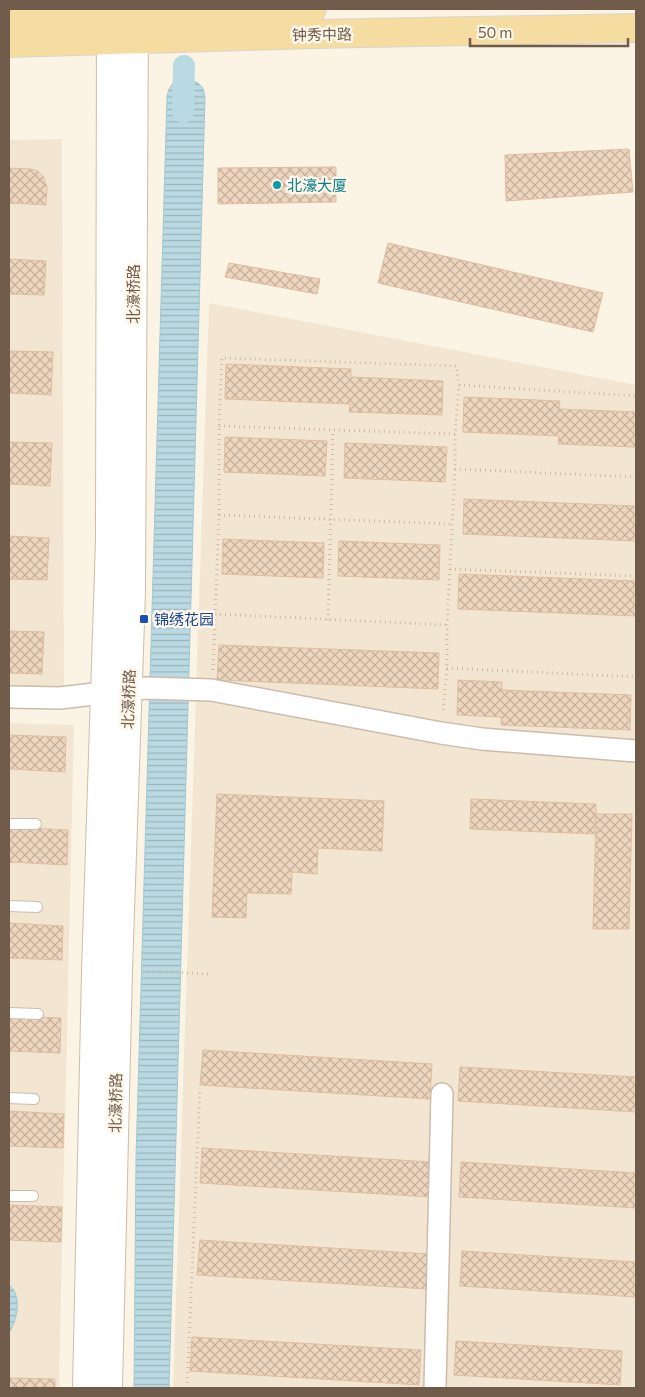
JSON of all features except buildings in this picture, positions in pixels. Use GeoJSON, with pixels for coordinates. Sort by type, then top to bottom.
{"type":"FeatureCollection","features":[{"type":"Feature","properties":{"kind":"main road","name":"钟秀中路"},"geometry":{"type":"LineString","coordinates":[[9,43],[123,21],[312,9]]}},
{"type":"Feature","properties":{"kind":"main road","name":"钟秀中路"},"geometry":{"type":"LineString","coordinates":[[9,19],[636,28]]}},
{"type":"Feature","properties":{"kind":"main road","name":"北濠桥路"},"geometry":{"type":"LineString","coordinates":[[108,1388],[126,690],[132,583],[123,21]]}},
{"type":"Feature","properties":{"kind":"main road","name":"北濠桥路"},"geometry":{"type":"LineString","coordinates":[[87,1388],[96,981],[126,690]]}},
{"type":"Feature","properties":{"kind":"street"},"geometry":{"type":"LineString","coordinates":[[9,697],[60,698],[126,690],[207,690],[482,739],[636,750]]}},
{"type":"Feature","properties":{"kind":"street"},"geometry":{"type":"LineString","coordinates":[[435,1388],[442,1094]]}},
{"type":"Feature","properties":{"kind":"lane"},"geometry":{"type":"LineString","coordinates":[[9,824],[36,824]]}},
{"type":"Feature","properties":{"kind":"lane"},"geometry":{"type":"LineString","coordinates":[[9,906],[37,907]]}},
{"type":"Feature","properties":{"kind":"lane"},"geometry":{"type":"LineString","coordinates":[[9,1013],[38,1014]]}},
{"type":"Feature","properties":{"kind":"lane"},"geometry":{"type":"LineString","coordinates":[[9,1098],[34,1099]]}},
{"type":"Feature","properties":{"kind":"lane"},"geometry":{"type":"LineString","coordinates":[[9,1196],[33,1196]]}},
{"type":"Feature","properties":{"kind":"path"},"geometry":{"type":"LineString","coordinates":[[207,690],[215,614],[222,358],[456,366],[459,385],[455,434],[447,624],[447,668],[440,733]]}},
{"type":"Feature","properties":{"kind":"path"},"geometry":{"type":"LineString","coordinates":[[459,385],[636,396]]}},
{"type":"Feature","properties":{"kind":"path"},"geometry":{"type":"LineString","coordinates":[[219,426],[455,434]]}},
{"type":"Feature","properties":{"kind":"path"},"geometry":{"type":"LineString","coordinates":[[328,620],[334,431]]}},
{"type":"Feature","properties":{"kind":"path"},"geometry":{"type":"LineString","coordinates":[[455,469],[636,477]]}},
{"type":"Feature","properties":{"kind":"path"},"geometry":{"type":"LineString","coordinates":[[219,515],[452,524]]}},
{"type":"Feature","properties":{"kind":"path"},"geometry":{"type":"LineString","coordinates":[[450,569],[636,576]]}},
{"type":"Feature","properties":{"kind":"path"},"geometry":{"type":"LineString","coordinates":[[215,614],[447,624]]}},
{"type":"Feature","properties":{"kind":"path"},"geometry":{"type":"LineString","coordinates":[[447,668],[636,677]]}},
{"type":"Feature","properties":{"kind":"path"},"geometry":{"type":"LineString","coordinates":[[135,970],[208,974]]}},
{"type":"Feature","properties":{"kind":"path"},"geometry":{"type":"LineString","coordinates":[[187,1388],[200,1088]]}},
{"type":"Feature","properties":{"kind":"shaded area"},"geometry":{"type":"Polygon","coordinates":[[[62,139],[64,689],[9,686],[9,140],[62,139]]]}},
{"type":"Feature","properties":{"kind":"shaded area"},"geometry":{"type":"Polygon","coordinates":[[[209,303],[636,385],[636,1388],[173,1388],[209,303]]]}},
{"type":"Feature","properties":{"kind":"shaded area"},"geometry":{"type":"Polygon","coordinates":[[[9,723],[74,725],[59,1388],[9,1388],[9,723]]]}},
{"type":"Feature","properties":{"kind":"water"},"geometry":{"type":"Polygon","coordinates":[[[197,82],[203,88],[205,97],[169,1388],[134,1388],[136,1158],[167,96],[173,83],[197,82]]]}},
{"type":"Feature","properties":{"kind":"water"},"geometry":{"type":"Polygon","coordinates":[[[9,1285],[16,1295],[17,1308],[9,1333],[9,1285]]]}},
{"type":"Feature","properties":{"kind":"waterway"},"geometry":{"type":"LineString","coordinates":[[183,112],[184,66]]}},
{"type":"Feature","properties":{"kind":"place","name":"北濠大厦"},"geometry":{"type":"Point","coordinates":[277,185]}},
{"type":"Feature","properties":{"kind":"place","name":"锦绣花园"},"geometry":{"type":"Point","coordinates":[144,619]}}]}
